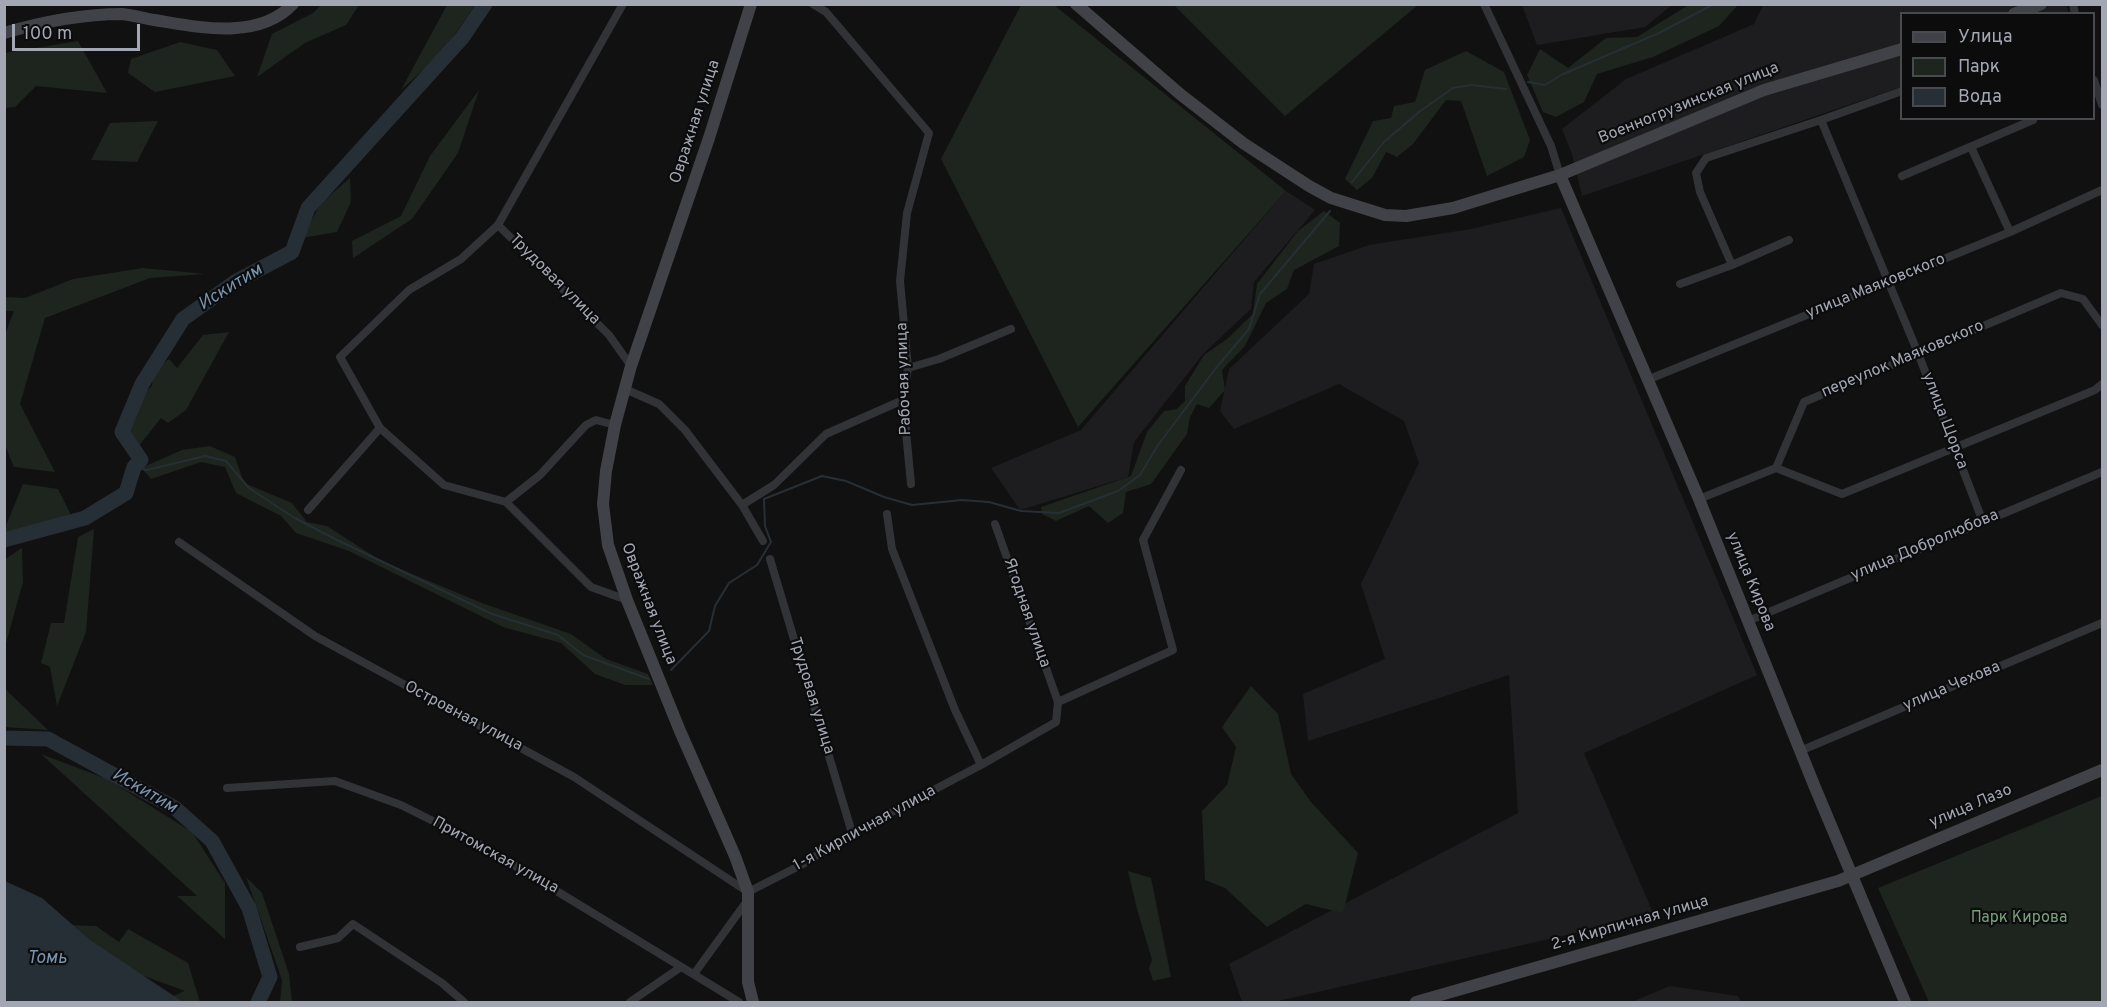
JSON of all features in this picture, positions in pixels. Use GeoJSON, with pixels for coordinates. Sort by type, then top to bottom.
{"type":"FeatureCollection","features":[{"type":"Feature","properties":{"kind":"street"},"geometry":{"type":"LineString","coordinates":[[4,33],[67,19],[123,14],[219,29],[247,27],[268,21],[288,10],[293,4]]}},
{"type":"Feature","properties":{"kind":"street"},"geometry":{"type":"LineString","coordinates":[[623,4],[498,225],[461,259],[409,290],[340,357],[380,428],[444,485],[506,502],[591,587],[627,600]]}},
{"type":"Feature","properties":{"kind":"street","name":"Овражная улица"},"geometry":{"type":"LineString","coordinates":[[751,4],[709,138],[631,366],[615,425],[606,471],[603,504],[608,545],[627,600],[680,731],[735,856],[748,896],[747,982],[753,1002]]}},
{"type":"Feature","properties":{"kind":"street","name":"Рабочая улица"},"geometry":{"type":"LineString","coordinates":[[813,4],[826,12],[929,133],[907,213],[900,280],[908,368],[903,400],[911,484]]}},
{"type":"Feature","properties":{"kind":"street","name":"Военногрузинская улица"},"geometry":{"type":"LineString","coordinates":[[1076,4],[1180,94],[1243,142],[1331,198],[1385,215],[1406,216],[1453,208],[1560,175],[1764,90],[1900,50]]}},
{"type":"Feature","properties":{"kind":"street"},"geometry":{"type":"LineString","coordinates":[[1484,4],[1551,146],[1560,175]]}},
{"type":"Feature","properties":{"kind":"street"},"geometry":{"type":"LineString","coordinates":[[2020,12],[2042,4]]}},
{"type":"Feature","properties":{"kind":"street"},"geometry":{"type":"LineString","coordinates":[[2095,83],[2103,105]]}},
{"type":"Feature","properties":{"kind":"street"},"geometry":{"type":"LineString","coordinates":[[1732,265],[1700,192],[1696,173],[1706,158],[1900,92]]}},
{"type":"Feature","properties":{"kind":"street","name":"улица Щорса"},"geometry":{"type":"LineString","coordinates":[[1821,120],[1918,353],[1983,522]]}},
{"type":"Feature","properties":{"kind":"street"},"geometry":{"type":"LineString","coordinates":[[1902,176],[2032,120]]}},
{"type":"Feature","properties":{"kind":"street"},"geometry":{"type":"LineString","coordinates":[[1971,147],[2010,232]]}},
{"type":"Feature","properties":{"kind":"street","name":"улица Кирова"},"geometry":{"type":"LineString","coordinates":[[1560,175],[1699,500],[1800,751],[1905,1002]]}},
{"type":"Feature","properties":{"kind":"street","name":"улица Маяковского"},"geometry":{"type":"LineString","coordinates":[[1647,381],[2010,232],[2103,190]]}},
{"type":"Feature","properties":{"kind":"street","name":"Трудовая улица"},"geometry":{"type":"LineString","coordinates":[[498,225],[609,335],[631,366]]}},
{"type":"Feature","properties":{"kind":"street"},"geometry":{"type":"LineString","coordinates":[[1680,284],[1732,265],[1789,240]]}},
{"type":"Feature","properties":{"kind":"street","name":"переулок Маяковского"},"geometry":{"type":"LineString","coordinates":[[1776,468],[1804,402],[2061,293],[2084,298],[2103,325]]}},
{"type":"Feature","properties":{"kind":"street"},"geometry":{"type":"LineString","coordinates":[[908,368],[939,359],[1011,329]]}},
{"type":"Feature","properties":{"kind":"street"},"geometry":{"type":"LineString","coordinates":[[1699,500],[1776,468],[1842,494],[2096,390],[2103,384]]}},
{"type":"Feature","properties":{"kind":"street"},"geometry":{"type":"LineString","coordinates":[[625,389],[659,404],[685,430],[742,505],[763,541]]}},
{"type":"Feature","properties":{"kind":"street"},"geometry":{"type":"LineString","coordinates":[[742,505],[774,485],[826,434],[903,400]]}},
{"type":"Feature","properties":{"kind":"street"},"geometry":{"type":"LineString","coordinates":[[506,502],[540,475],[586,425],[596,420],[615,425]]}},
{"type":"Feature","properties":{"kind":"street"},"geometry":{"type":"LineString","coordinates":[[308,510],[380,428]]}},
{"type":"Feature","properties":{"kind":"street"},"geometry":{"type":"LineString","coordinates":[[1058,702],[1173,650],[1143,540],[1180,470]]}},
{"type":"Feature","properties":{"kind":"street","name":"улица Добролюбова"},"geometry":{"type":"LineString","coordinates":[[1748,621],[2103,472]]}},
{"type":"Feature","properties":{"kind":"street"},"geometry":{"type":"LineString","coordinates":[[887,514],[892,549],[954,710],[981,765]]}},
{"type":"Feature","properties":{"kind":"street","name":"Ягодная улица"},"geometry":{"type":"LineString","coordinates":[[995,524],[1058,702]]}},
{"type":"Feature","properties":{"kind":"street","name":"Островная улица"},"geometry":{"type":"LineString","coordinates":[[179,542],[315,636],[574,777],[748,896]]}},
{"type":"Feature","properties":{"kind":"street","name":"Трудовая улица"},"geometry":{"type":"LineString","coordinates":[[770,559],[852,833]]}},
{"type":"Feature","properties":{"kind":"street","name":"улица Чехова"},"geometry":{"type":"LineString","coordinates":[[1800,751],[2103,623]]}},
{"type":"Feature","properties":{"kind":"street","name":"1-я Кирпичная улица"},"geometry":{"type":"LineString","coordinates":[[694,974],[748,896],[852,833],[981,765],[1056,722],[1058,702]]}},
{"type":"Feature","properties":{"kind":"street","name":"улица Лазо"},"geometry":{"type":"LineString","coordinates":[[1853,875],[2103,770]]}},
{"type":"Feature","properties":{"kind":"street","name":"Притомская улица"},"geometry":{"type":"LineString","coordinates":[[227,788],[335,782],[401,805],[481,845],[739,1002]]}},
{"type":"Feature","properties":{"kind":"street","name":"2-я Кирпичная улица"},"geometry":{"type":"LineString","coordinates":[[1416,1002],[1775,900],[1853,875]]}},
{"type":"Feature","properties":{"kind":"street"},"geometry":{"type":"LineString","coordinates":[[300,947],[338,938],[353,924],[442,982],[464,1002]]}},
{"type":"Feature","properties":{"kind":"street"},"geometry":{"type":"LineString","coordinates":[[630,1002],[681,966]]}},
{"type":"Feature","properties":{"kind":"shaded area"},"geometry":{"type":"Polygon","coordinates":[[[2066,4],[2069,12],[1900,12],[1900,87],[1582,196],[1572,154],[1562,129],[1626,79],[1754,24],[1763,5],[2066,4]]]}},
{"type":"Feature","properties":{"kind":"shaded area"},"geometry":{"type":"Polygon","coordinates":[[[1522,5],[1672,5],[1645,27],[1537,45],[1522,5]]]}},
{"type":"Feature","properties":{"kind":"shaded area"},"geometry":{"type":"Polygon","coordinates":[[[1286,191],[1315,210],[1254,282],[1251,309],[1203,354],[1134,442],[1128,477],[1020,510],[991,468],[1081,430],[1286,191]]]}},
{"type":"Feature","properties":{"kind":"shaded area"},"geometry":{"type":"Polygon","coordinates":[[[1561,208],[1757,675],[1584,753],[1654,915],[1274,1002],[1242,1002],[1229,964],[1518,813],[1509,675],[1308,741],[1303,694],[1385,659],[1361,584],[1419,463],[1404,421],[1339,384],[1234,429],[1220,411],[1229,369],[1309,294],[1314,264],[1369,245],[1471,229],[1561,208]]]}},
{"type":"Feature","properties":{"kind":"shaded area"},"geometry":{"type":"Polygon","coordinates":[[[1670,986],[1738,996],[1741,1002],[1637,1002],[1636,1000],[1670,986]]]}},
{"type":"Feature","properties":{"kind":"green space"},"geometry":{"type":"Polygon","coordinates":[[[322,4],[359,5],[346,25],[305,43],[257,77],[272,34],[313,13],[322,4]]]}},
{"type":"Feature","properties":{"kind":"green space"},"geometry":{"type":"Polygon","coordinates":[[[1690,4],[1738,5],[1719,26],[1653,57],[1597,74],[1584,102],[1556,117],[1543,112],[1527,75],[1540,49],[1568,68],[1606,38],[1637,37],[1690,4]]]}},
{"type":"Feature","properties":{"kind":"green space"},"geometry":{"type":"Polygon","coordinates":[[[447,5],[475,5],[442,53],[401,90],[447,5]]]}},
{"type":"Feature","properties":{"kind":"green space"},"geometry":{"type":"Polygon","coordinates":[[[1021,5],[1054,5],[1286,191],[1078,427],[941,159],[1021,5]]]}},
{"type":"Feature","properties":{"kind":"green space"},"geometry":{"type":"Polygon","coordinates":[[[1174,5],[1418,5],[1285,116],[1174,5]]]}},
{"type":"Feature","properties":{"kind":"green space"},"geometry":{"type":"Polygon","coordinates":[[[78,41],[107,93],[36,86],[15,107],[5,108],[5,53],[78,41]]]}},
{"type":"Feature","properties":{"kind":"green space"},"geometry":{"type":"Polygon","coordinates":[[[180,42],[217,50],[235,76],[155,92],[128,73],[131,59],[180,42]]]}},
{"type":"Feature","properties":{"kind":"green space"},"geometry":{"type":"Polygon","coordinates":[[[1466,51],[1504,72],[1530,140],[1524,157],[1487,176],[1461,101],[1446,100],[1413,144],[1397,157],[1386,152],[1372,178],[1357,190],[1345,179],[1373,121],[1391,118],[1394,106],[1415,102],[1425,70],[1466,51]]]}},
{"type":"Feature","properties":{"kind":"green space"},"geometry":{"type":"Polygon","coordinates":[[[479,90],[458,153],[412,219],[353,258],[352,241],[401,216],[430,156],[479,90]]]}},
{"type":"Feature","properties":{"kind":"green space"},"geometry":{"type":"Polygon","coordinates":[[[158,121],[137,162],[91,160],[110,123],[158,121]]]}},
{"type":"Feature","properties":{"kind":"green space"},"geometry":{"type":"Polygon","coordinates":[[[350,178],[351,202],[337,232],[302,238],[321,203],[350,178]]]}},
{"type":"Feature","properties":{"kind":"green space"},"geometry":{"type":"Polygon","coordinates":[[[1324,211],[1340,223],[1339,246],[1294,270],[1287,289],[1266,303],[1245,346],[1222,370],[1225,390],[1209,408],[1197,404],[1190,417],[1187,434],[1151,484],[1126,492],[1123,513],[1108,523],[1089,506],[1056,521],[1042,514],[1041,507],[1131,476],[1147,432],[1164,411],[1177,409],[1185,401],[1185,386],[1204,355],[1227,339],[1253,314],[1257,284],[1298,231],[1324,211]]]}},
{"type":"Feature","properties":{"kind":"green space"},"geometry":{"type":"Polygon","coordinates":[[[143,268],[205,274],[150,278],[45,318],[20,404],[55,472],[14,467],[4,443],[5,334],[14,311],[5,311],[5,297],[25,298],[73,279],[143,268]]]}},
{"type":"Feature","properties":{"kind":"green space"},"geometry":{"type":"Polygon","coordinates":[[[229,332],[186,410],[168,423],[161,418],[138,447],[128,430],[140,397],[152,386],[154,370],[169,359],[177,368],[203,335],[229,332]]]}},
{"type":"Feature","properties":{"kind":"green space"},"geometry":{"type":"Polygon","coordinates":[[[210,446],[235,457],[244,483],[292,503],[307,522],[327,526],[381,561],[482,603],[571,634],[606,659],[648,674],[653,685],[625,685],[595,674],[561,643],[503,627],[349,551],[296,533],[281,516],[236,493],[225,467],[201,462],[151,479],[141,468],[182,450],[210,446]]]}},
{"type":"Feature","properties":{"kind":"green space"},"geometry":{"type":"Polygon","coordinates":[[[23,484],[58,489],[72,517],[5,534],[5,528],[23,484]]]}},
{"type":"Feature","properties":{"kind":"green space"},"geometry":{"type":"Polygon","coordinates":[[[94,529],[86,632],[57,706],[50,667],[41,663],[51,623],[64,623],[78,537],[94,529]]]}},
{"type":"Feature","properties":{"kind":"green space"},"geometry":{"type":"Polygon","coordinates":[[[22,548],[23,582],[5,647],[5,559],[22,548]]]}},
{"type":"Feature","properties":{"kind":"green space"},"geometry":{"type":"Polygon","coordinates":[[[1251,686],[1278,714],[1291,774],[1311,802],[1358,853],[1343,913],[1306,904],[1267,927],[1225,888],[1205,880],[1202,811],[1227,785],[1236,747],[1222,727],[1251,686]]]}},
{"type":"Feature","properties":{"kind":"green space"},"geometry":{"type":"Polygon","coordinates":[[[5,689],[48,730],[5,727],[5,689]]]}},
{"type":"Feature","properties":{"kind":"green space"},"geometry":{"type":"Polygon","coordinates":[[[41,754],[107,779],[192,832],[225,883],[225,939],[177,896],[197,896],[41,754]]]}},
{"type":"Feature","properties":{"kind":"green space","name":"Парк Кирова"},"geometry":{"type":"Polygon","coordinates":[[[2102,796],[2102,1002],[1929,1002],[1878,888],[2102,796]]]}},
{"type":"Feature","properties":{"kind":"green space"},"geometry":{"type":"Polygon","coordinates":[[[1128,871],[1151,878],[1171,977],[1153,981],[1149,968],[1152,960],[1128,871]]]}},
{"type":"Feature","properties":{"kind":"green space"},"geometry":{"type":"Polygon","coordinates":[[[246,877],[262,893],[289,974],[292,1002],[280,1002],[282,980],[246,877]]]}},
{"type":"Feature","properties":{"kind":"green space"},"geometry":{"type":"Polygon","coordinates":[[[68,925],[96,926],[119,942],[128,929],[188,963],[200,1002],[158,1002],[185,991],[109,963],[68,925]]]}},
{"type":"Feature","properties":{"kind":"water","name":"Томь"},"geometry":{"type":"Polygon","coordinates":[[[5,881],[42,898],[90,940],[183,1002],[5,1002],[5,881]]]}},
{"type":"Feature","properties":{"kind":"waterway","name":"Искитим"},"geometry":{"type":"LineString","coordinates":[[4,540],[85,518],[126,493],[134,467],[141,460],[122,432],[142,384],[183,319],[235,282],[292,252],[308,208],[462,38],[485,4]]}},
{"type":"Feature","properties":{"kind":"waterway"},"geometry":{"type":"LineString","coordinates":[[1528,82],[1545,85],[1561,75],[1659,33],[1714,4]]}},
{"type":"Feature","properties":{"kind":"waterway"},"geometry":{"type":"LineString","coordinates":[[1352,182],[1384,142],[1419,112],[1453,88],[1471,85],[1506,89]]}},
{"type":"Feature","properties":{"kind":"waterway"},"geometry":{"type":"LineString","coordinates":[[671,670],[709,631],[715,606],[729,583],[757,565],[771,542],[765,526],[764,499],[822,476],[846,481],[884,497],[912,505],[962,500],[989,502],[1021,511],[1059,513],[1118,491],[1140,475],[1158,445],[1216,368],[1249,329],[1260,294],[1330,211]]}},
{"type":"Feature","properties":{"kind":"waterway"},"geometry":{"type":"LineString","coordinates":[[134,467],[147,470],[205,456],[226,461],[249,488],[293,517],[335,539],[492,614],[558,635],[583,655],[649,679]]}},
{"type":"Feature","properties":{"kind":"waterway","name":"Искитим"},"geometry":{"type":"LineString","coordinates":[[4,738],[48,739],[175,808],[212,841],[249,908],[270,977],[258,1002]]}}]}
